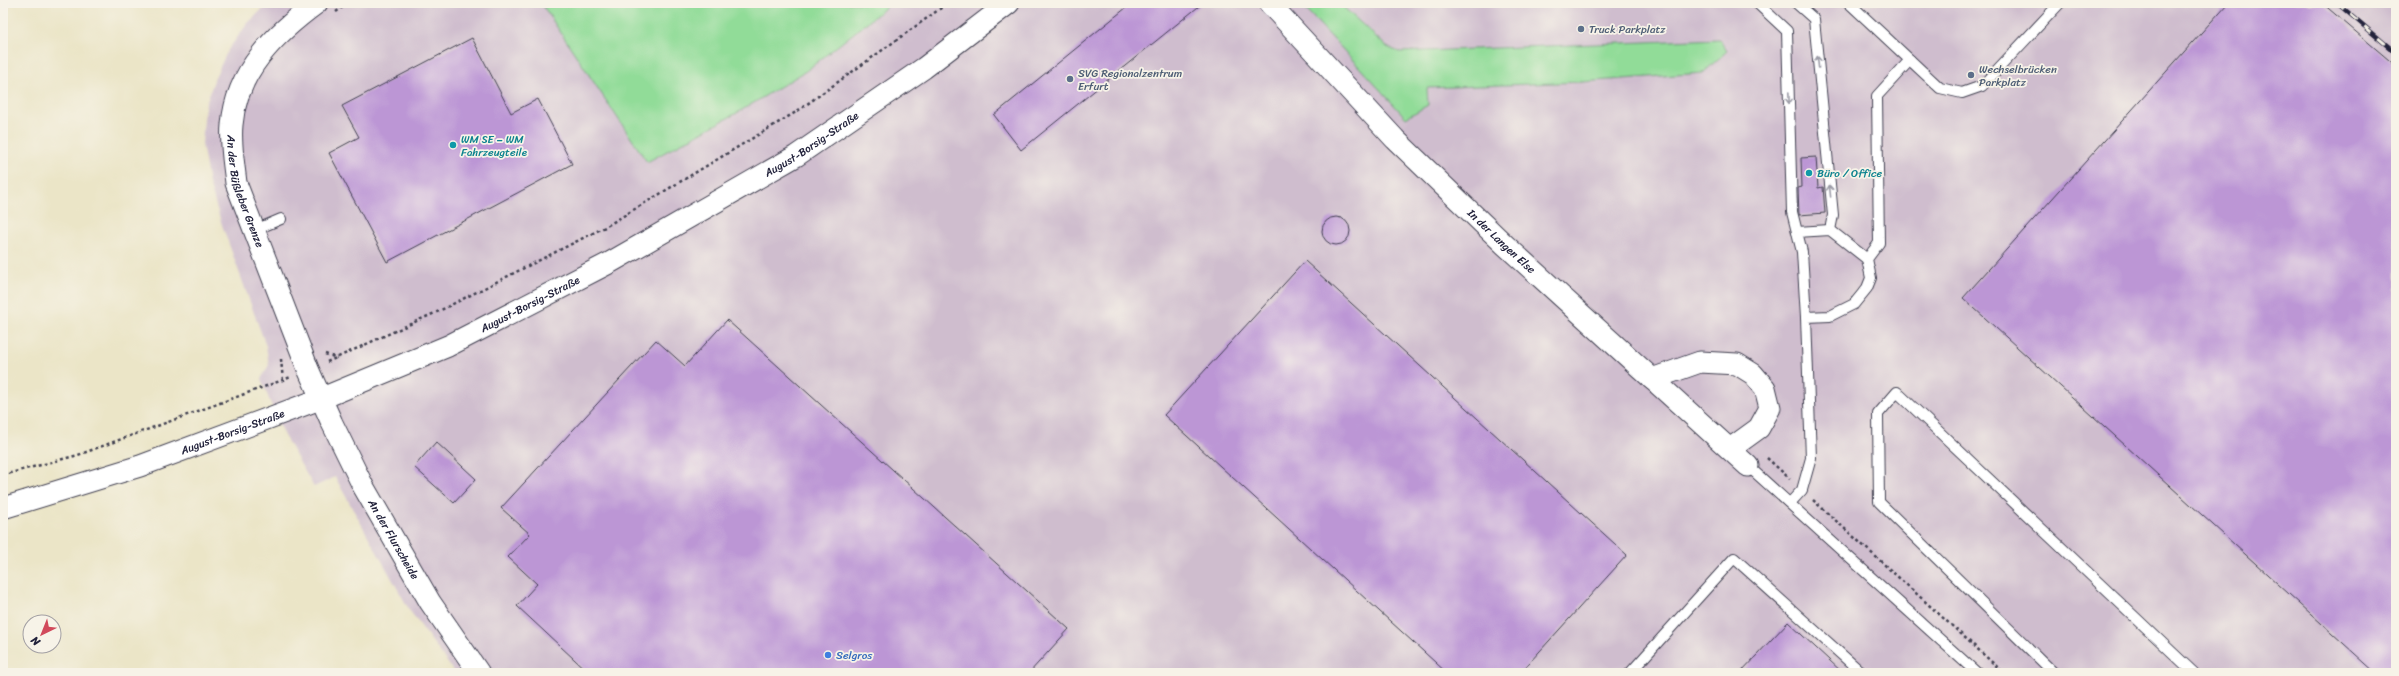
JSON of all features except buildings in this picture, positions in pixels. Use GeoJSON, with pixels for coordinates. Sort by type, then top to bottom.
{"type":"FeatureCollection","features":[{"type":"Feature","properties":{"kind":"street","name":"August-Borsig-Straße"},"geometry":{"type":"LineString","coordinates":[[3,508],[140,466],[320,399],[448,346],[610,262],[782,164],[924,68],[1009,3]]}},
{"type":"Feature","properties":{"kind":"street","name":"In der Langen Else"},"geometry":{"type":"LineString","coordinates":[[1269,3],[1395,139],[1504,244],[1652,379],[1738,444],[1748,466]]}},
{"type":"Feature","properties":{"kind":"street","name":"An der Büßleber Grenze"},"geometry":{"type":"LineString","coordinates":[[320,399],[236,183],[232,154],[232,124],[244,80],[263,50],[291,22],[324,9]]}},
{"type":"Feature","properties":{"kind":"street"},"geometry":{"type":"LineString","coordinates":[[1652,379],[1700,362],[1737,364],[1753,374],[1765,388],[1770,408],[1759,428],[1738,444]]}},
{"type":"Feature","properties":{"kind":"street","name":"An der Flurscheide"},"geometry":{"type":"LineString","coordinates":[[320,399],[363,486],[430,602],[479,673]]}},
{"type":"Feature","properties":{"kind":"lane"},"geometry":{"type":"LineString","coordinates":[[1757,3],[1787,31],[1792,212],[1802,252],[1811,458],[1802,490],[1790,503]]}},
{"type":"Feature","properties":{"kind":"lane"},"geometry":{"type":"LineString","coordinates":[[1796,3],[1814,19],[1833,215],[1830,230]]}},
{"type":"Feature","properties":{"kind":"lane"},"geometry":{"type":"LineString","coordinates":[[1849,3],[1940,88],[1962,93],[1982,86],[2060,3]]}},
{"type":"Feature","properties":{"kind":"lane"},"geometry":{"type":"LineString","coordinates":[[1867,259],[1879,243],[1877,96],[1910,60]]}},
{"type":"Feature","properties":{"kind":"lane"},"geometry":{"type":"LineString","coordinates":[[255,230],[281,219]]}},
{"type":"Feature","properties":{"kind":"lane"},"geometry":{"type":"LineString","coordinates":[[1797,232],[1830,230],[1867,259],[1871,278],[1867,288],[1854,304],[1830,316],[1806,317]]}},
{"type":"Feature","properties":{"kind":"lane"},"geometry":{"type":"LineString","coordinates":[[2054,673],[1879,502],[1878,414],[1897,392],[2194,673]]}},
{"type":"Feature","properties":{"kind":"lane"},"geometry":{"type":"LineString","coordinates":[[1748,466],[1977,673]]}},
{"type":"Feature","properties":{"kind":"lane"},"geometry":{"type":"LineString","coordinates":[[1630,673],[1734,558],[1862,673]]}},
{"type":"Feature","properties":{"kind":"path"},"geometry":{"type":"LineString","coordinates":[[324,9],[348,3]]}},
{"type":"Feature","properties":{"kind":"path"},"geometry":{"type":"LineString","coordinates":[[3,475],[78,455],[212,407],[338,358],[439,311],[605,227],[796,112],[948,3]]}},
{"type":"Feature","properties":{"kind":"path"},"geometry":{"type":"LineString","coordinates":[[320,349],[326,354],[338,358]]}},
{"type":"Feature","properties":{"kind":"path"},"geometry":{"type":"LineString","coordinates":[[1738,444],[1802,490],[2004,673]]}},
{"type":"Feature","properties":{"kind":"shaded area"},"geometry":{"type":"Polygon","coordinates":[[[269,3],[2396,3],[2396,673],[455,673],[410,611],[335,477],[314,487],[283,434],[261,379],[269,365],[266,346],[222,225],[209,183],[202,144],[205,107],[215,77],[228,50],[248,23],[269,3]]]}},
{"type":"Feature","properties":{"kind":"green space"},"geometry":{"type":"Polygon","coordinates":[[[541,3],[888,3],[889,5],[806,71],[737,113],[647,162],[541,3]]]}},
{"type":"Feature","properties":{"kind":"green space"},"geometry":{"type":"Polygon","coordinates":[[[1300,3],[1339,3],[1387,47],[1399,52],[1719,39],[1727,51],[1703,73],[1582,82],[1427,88],[1428,105],[1406,118],[1300,3]]]}},
{"type":"Feature","properties":{"kind":"railway"},"geometry":{"type":"LineString","coordinates":[[2337,3],[2396,53]]}},
{"type":"Feature","properties":{"kind":"place","name":"Truck Parkplatz"},"geometry":{"type":"Point","coordinates":[1581,29]}},
{"type":"Feature","properties":{"kind":"place","name":"Wechselbrücken Parkplatz"},"geometry":{"type":"Point","coordinates":[1971,75]}},
{"type":"Feature","properties":{"kind":"place","name":"SVG Regionalzentrum Erfurt"},"geometry":{"type":"Point","coordinates":[1070,79]}},
{"type":"Feature","properties":{"kind":"place","name":"WM SE – WM Fahrzeugteile"},"geometry":{"type":"Point","coordinates":[453,145]}},
{"type":"Feature","properties":{"kind":"place","name":"Büro / Office"},"geometry":{"type":"Point","coordinates":[1809,173]}},
{"type":"Feature","properties":{"kind":"place","name":"Selgros"},"geometry":{"type":"Point","coordinates":[828,655]}}]}
